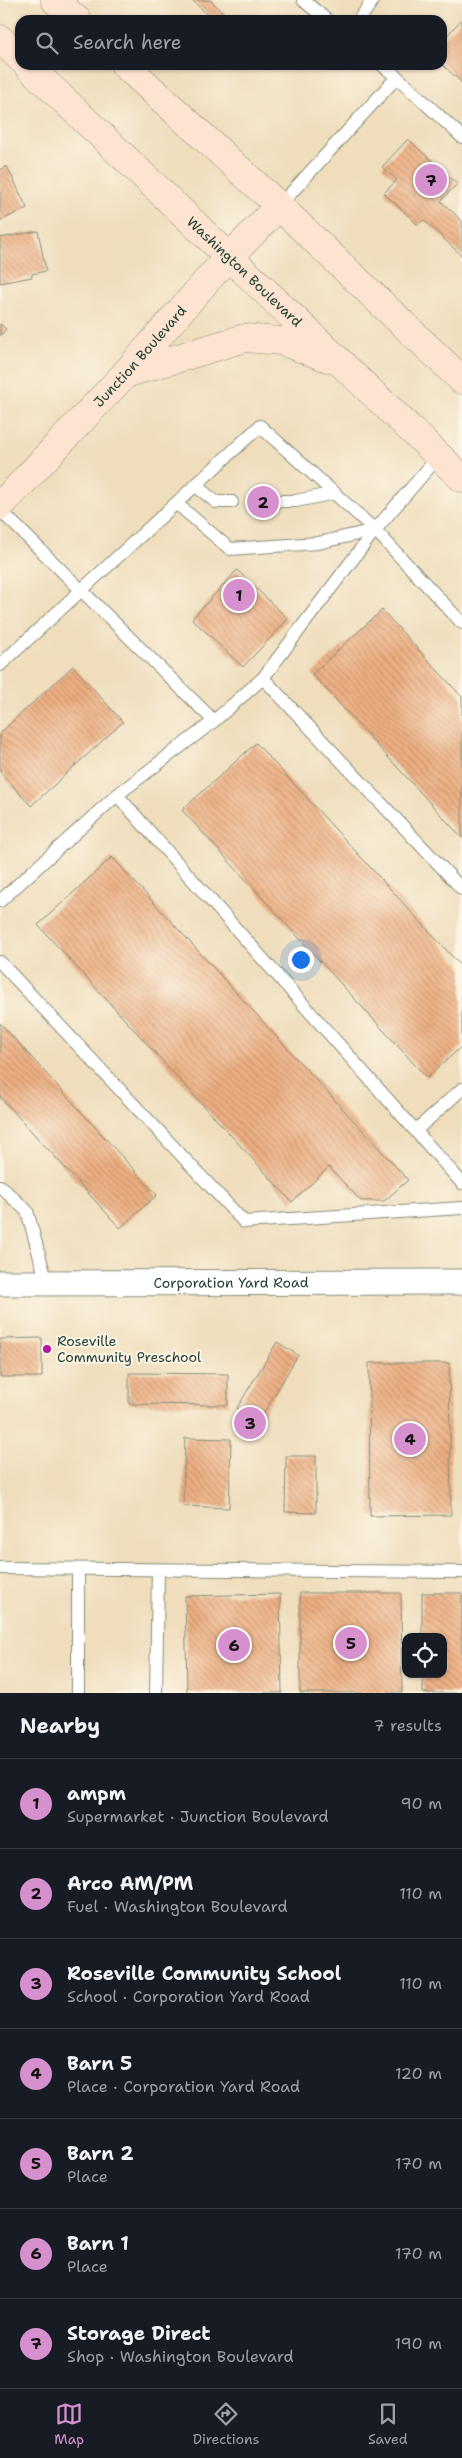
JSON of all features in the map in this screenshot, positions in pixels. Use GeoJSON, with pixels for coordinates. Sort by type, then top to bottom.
{"type":"FeatureCollection","features":[{"type":"Feature","properties":{"kind":"main road"},"geometry":{"type":"LineString","coordinates":[[55,0],[72,15]]}},
{"type":"Feature","properties":{"kind":"main road"},"geometry":{"type":"LineString","coordinates":[[0,39],[15,53]]}},
{"type":"Feature","properties":{"kind":"main road","name":"Washington Boulevard"},"geometry":{"type":"LineString","coordinates":[[32,70],[228,258],[462,478]]}},
{"type":"Feature","properties":{"kind":"main road"},"geometry":{"type":"LineString","coordinates":[[130,70],[462,380]]}},
{"type":"Feature","properties":{"kind":"main road","name":"Junction Boulevard"},"geometry":{"type":"LineString","coordinates":[[0,508],[125,374],[228,258],[278,206]]}},
{"type":"Feature","properties":{"kind":"main road"},"geometry":{"type":"LineString","coordinates":[[125,374],[245,338],[281,341],[337,361]]}},
{"type":"Feature","properties":{"kind":"street","name":"Corporation Yard Road"},"geometry":{"type":"LineString","coordinates":[[0,1283],[462,1282]]}},
{"type":"Feature","properties":{"kind":"lane"},"geometry":{"type":"LineString","coordinates":[[303,0],[322,15]]}},
{"type":"Feature","properties":{"kind":"lane"},"geometry":{"type":"LineString","coordinates":[[362,15],[373,0]]}},
{"type":"Feature","properties":{"kind":"lane"},"geometry":{"type":"LineString","coordinates":[[388,70],[462,137]]}},
{"type":"Feature","properties":{"kind":"lane"},"geometry":{"type":"LineString","coordinates":[[278,206],[397,77]]}},
{"type":"Feature","properties":{"kind":"lane"},"geometry":{"type":"LineString","coordinates":[[0,666],[260,426],[375,530],[462,623]]}},
{"type":"Feature","properties":{"kind":"lane"},"geometry":{"type":"LineString","coordinates":[[0,901],[116,795],[214,721],[263,678],[375,530],[439,456]]}},
{"type":"Feature","properties":{"kind":"lane"},"geometry":{"type":"LineString","coordinates":[[196,486],[216,502],[232,502]]}},
{"type":"Feature","properties":{"kind":"lane"},"geometry":{"type":"LineString","coordinates":[[272,501],[296,501],[335,493]]}},
{"type":"Feature","properties":{"kind":"lane"},"geometry":{"type":"LineString","coordinates":[[177,504],[230,548],[318,543],[375,530]]}},
{"type":"Feature","properties":{"kind":"lane"},"geometry":{"type":"LineString","coordinates":[[0,508],[214,721]]}},
{"type":"Feature","properties":{"kind":"lane"},"geometry":{"type":"LineString","coordinates":[[263,678],[462,889]]}},
{"type":"Feature","properties":{"kind":"lane"},"geometry":{"type":"LineString","coordinates":[[116,795],[462,1183]]}},
{"type":"Feature","properties":{"kind":"lane"},"geometry":{"type":"LineString","coordinates":[[0,962],[244,1222],[462,1208]]}},
{"type":"Feature","properties":{"kind":"lane"},"geometry":{"type":"LineString","coordinates":[[416,1130],[462,1089]]}},
{"type":"Feature","properties":{"kind":"lane"},"geometry":{"type":"LineString","coordinates":[[0,1186],[27,1211],[47,1283]]}},
{"type":"Feature","properties":{"kind":"lane"},"geometry":{"type":"LineString","coordinates":[[0,1568],[462,1572]]}},
{"type":"Feature","properties":{"kind":"lane"},"geometry":{"type":"LineString","coordinates":[[78,1569],[78,1693]]}},
{"type":"Feature","properties":{"kind":"lane"},"geometry":{"type":"LineString","coordinates":[[156,1693],[158,1570]]}},
{"type":"Feature","properties":{"kind":"building"},"geometry":{"type":"Polygon","coordinates":[[[192,0],[210,0],[226,15],[208,15],[192,0]]]}},
{"type":"Feature","properties":{"kind":"building"},"geometry":{"type":"Polygon","coordinates":[[[462,19],[462,83],[447,69],[447,36],[462,19]]]}},
{"type":"Feature","properties":{"kind":"building"},"geometry":{"type":"Polygon","coordinates":[[[408,139],[457,184],[441,201],[462,221],[462,256],[424,220],[418,225],[384,193],[397,180],[382,167],[408,139]]]}},
{"type":"Feature","properties":{"kind":"building"},"geometry":{"type":"Polygon","coordinates":[[[7,166],[27,208],[0,221],[0,170],[7,166]]]}},
{"type":"Feature","properties":{"kind":"building"},"geometry":{"type":"Polygon","coordinates":[[[38,231],[46,271],[32,274],[32,277],[0,283],[0,238],[38,231]]]}},
{"type":"Feature","properties":{"kind":"building"},"geometry":{"type":"Polygon","coordinates":[[[0,324],[6,329],[0,336],[0,324]]]}},
{"type":"Feature","properties":{"kind":"building"},"geometry":{"type":"Polygon","coordinates":[[[237,570],[288,619],[243,667],[192,619],[237,570]]]}},
{"type":"Feature","properties":{"kind":"building"},"geometry":{"type":"Polygon","coordinates":[[[382,610],[462,697],[462,838],[312,674],[382,610]]]}},
{"type":"Feature","properties":{"kind":"building"},"geometry":{"type":"Polygon","coordinates":[[[73,666],[123,722],[31,806],[0,772],[0,733],[73,666]]]}},
{"type":"Feature","properties":{"kind":"building"},"geometry":{"type":"Polygon","coordinates":[[[256,743],[462,967],[462,1046],[427,1078],[182,810],[256,743]]]}},
{"type":"Feature","properties":{"kind":"building"},"geometry":{"type":"Polygon","coordinates":[[[112,857],[408,1180],[384,1201],[361,1201],[329,1167],[292,1202],[38,925],[112,857]]]}},
{"type":"Feature","properties":{"kind":"building"},"geometry":{"type":"Polygon","coordinates":[[[0,1023],[157,1195],[120,1228],[0,1097],[0,1023]]]}},
{"type":"Feature","properties":{"kind":"building"},"geometry":{"type":"Polygon","coordinates":[[[42,1338],[42,1377],[0,1377],[0,1339],[42,1338]]]}},
{"type":"Feature","properties":{"kind":"building"},"geometry":{"type":"Polygon","coordinates":[[[277,1342],[298,1355],[259,1421],[237,1408],[277,1342]]]}},
{"type":"Feature","properties":{"kind":"building"},"geometry":{"type":"Polygon","coordinates":[[[369,1363],[449,1363],[451,1515],[370,1516],[369,1363]]]}},
{"type":"Feature","properties":{"kind":"building"},"geometry":{"type":"Polygon","coordinates":[[[129,1373],[228,1374],[228,1405],[129,1404],[129,1373]]]}},
{"type":"Feature","properties":{"kind":"building"},"geometry":{"type":"Polygon","coordinates":[[[185,1438],[231,1439],[229,1508],[183,1506],[185,1438]]]}},
{"type":"Feature","properties":{"kind":"building"},"geometry":{"type":"Polygon","coordinates":[[[286,1456],[316,1456],[316,1513],[285,1512],[286,1456]]]}},
{"type":"Feature","properties":{"kind":"building"},"geometry":{"type":"Polygon","coordinates":[[[300,1593],[401,1593],[402,1693],[300,1693],[300,1593]]]}},
{"type":"Feature","properties":{"kind":"building"},"geometry":{"type":"Polygon","coordinates":[[[422,1593],[462,1593],[462,1693],[423,1693],[423,1678],[447,1678],[447,1633],[422,1633],[422,1593]]]}},
{"type":"Feature","properties":{"kind":"building"},"geometry":{"type":"Polygon","coordinates":[[[280,1594],[282,1693],[187,1693],[185,1596],[280,1594]]]}},
{"type":"Feature","properties":{"kind":"place","name":"Storage Direct"},"geometry":{"type":"Point","coordinates":[431,180]}},
{"type":"Feature","properties":{"kind":"place","name":"Arco AM/PM"},"geometry":{"type":"Point","coordinates":[263,502]}},
{"type":"Feature","properties":{"kind":"place","name":"ampm"},"geometry":{"type":"Point","coordinates":[239,595]}},
{"type":"Feature","properties":{"kind":"place","name":"Roseville Community Preschool"},"geometry":{"type":"Point","coordinates":[47,1349]}},
{"type":"Feature","properties":{"kind":"place","name":"Roseville Community School"},"geometry":{"type":"Point","coordinates":[250,1423]}},
{"type":"Feature","properties":{"kind":"place","name":"Barn 5"},"geometry":{"type":"Point","coordinates":[410,1439]}},
{"type":"Feature","properties":{"kind":"place","name":"Barn 2"},"geometry":{"type":"Point","coordinates":[351,1643]}},
{"type":"Feature","properties":{"kind":"place","name":"Barn 1"},"geometry":{"type":"Point","coordinates":[234,1645]}}]}
